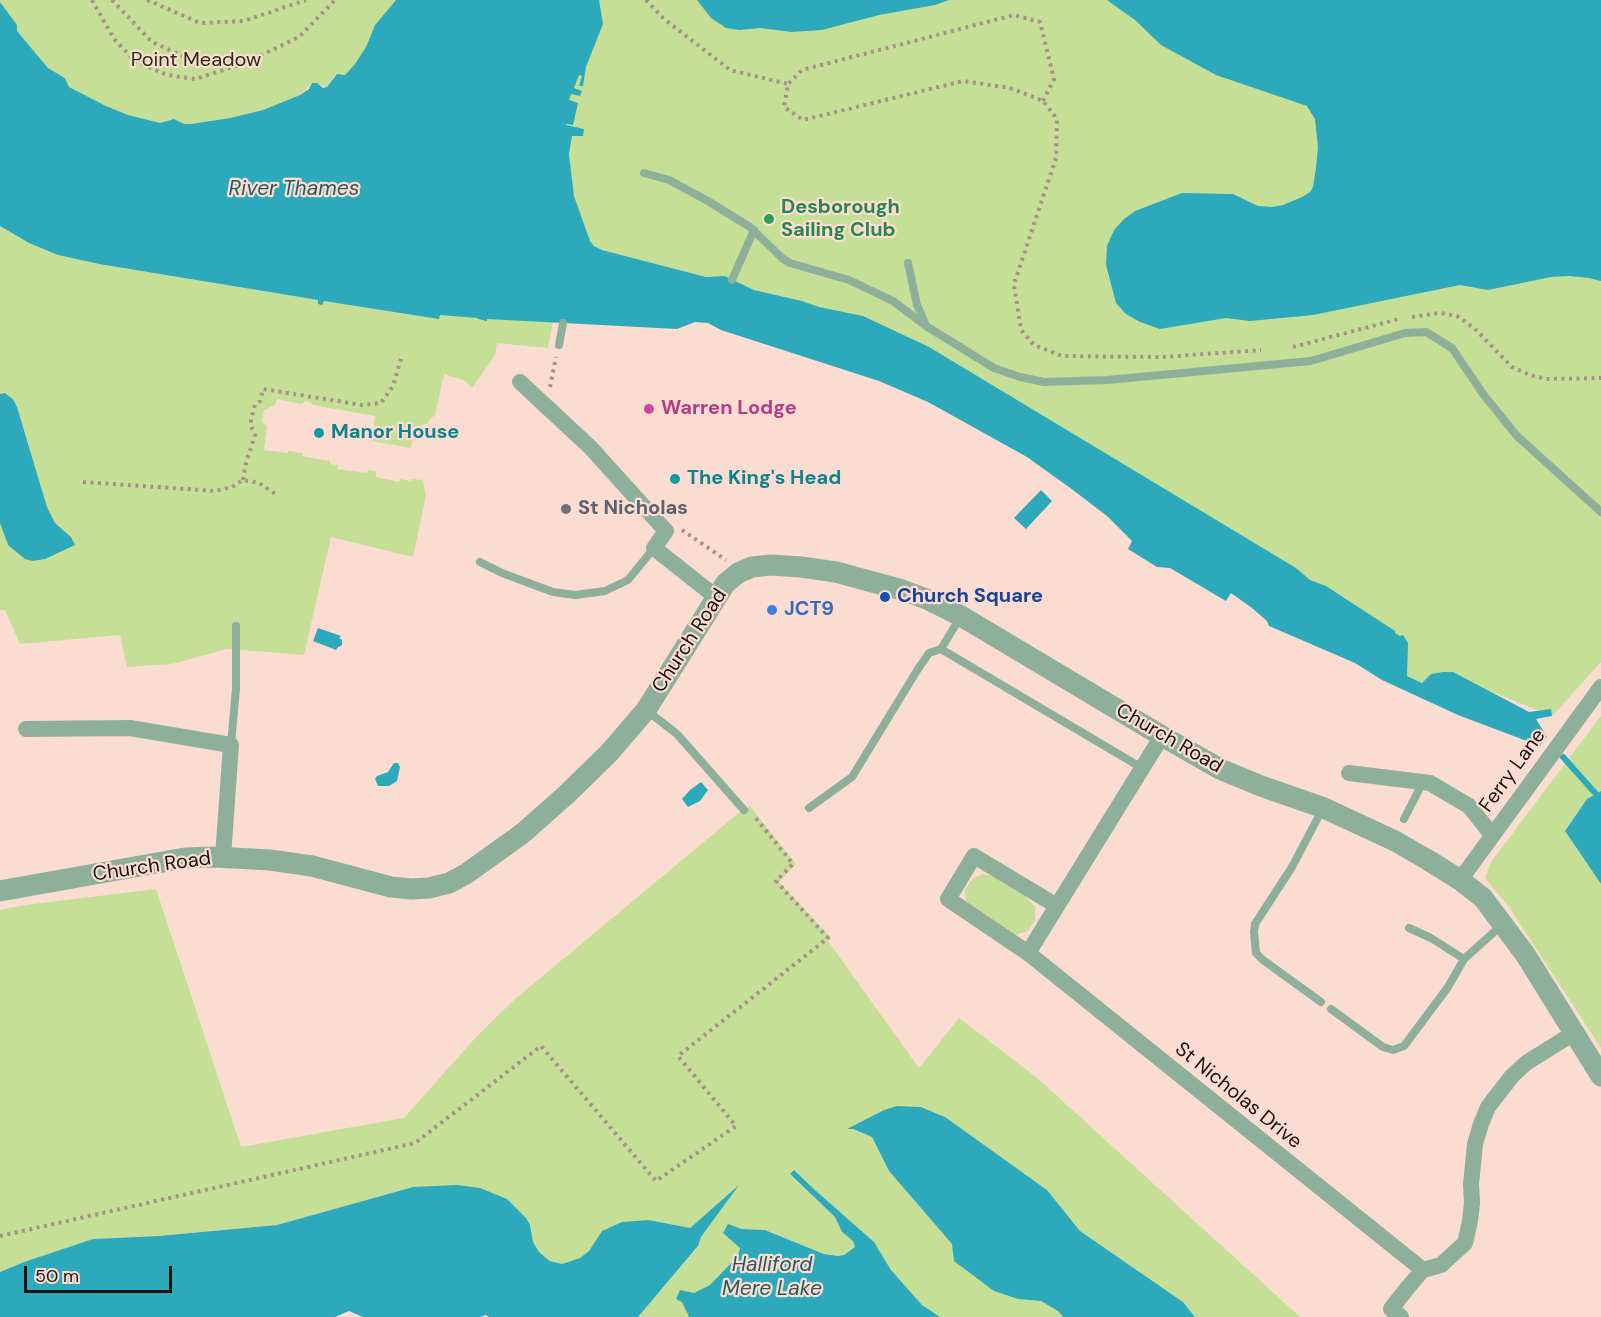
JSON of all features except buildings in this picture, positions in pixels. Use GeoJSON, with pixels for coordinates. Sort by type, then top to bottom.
{"type":"FeatureCollection","features":[{"type":"Feature","properties":{"kind":"street"},"geometry":{"type":"LineString","coordinates":[[520,382],[590,447],[666,531],[654,548],[716,597]]}},
{"type":"Feature","properties":{"kind":"street","name":"Church Road"},"geometry":{"type":"LineString","coordinates":[[0,891],[185,858],[223,857],[312,866],[391,887],[429,888],[448,883],[466,874],[522,833],[609,753],[646,710],[725,584],[738,573],[752,567],[771,565],[801,567],[836,572],[929,600],[961,616],[1220,769],[1324,808],[1395,841],[1460,880],[1483,898],[1503,923],[1525,954],[1601,1076]]}},
{"type":"Feature","properties":{"kind":"street","name":"Ferry Lane"},"geometry":{"type":"LineString","coordinates":[[1460,880],[1601,687]]}},
{"type":"Feature","properties":{"kind":"street"},"geometry":{"type":"LineString","coordinates":[[26,729],[130,728],[231,745],[223,857]]}},
{"type":"Feature","properties":{"kind":"street"},"geometry":{"type":"LineString","coordinates":[[1028,953],[1162,736]]}},
{"type":"Feature","properties":{"kind":"street"},"geometry":{"type":"LineString","coordinates":[[1349,773],[1430,783],[1469,806],[1492,835]]}},
{"type":"Feature","properties":{"kind":"street","name":"St Nicholas Drive"},"geometry":{"type":"LineString","coordinates":[[1057,906],[974,856],[948,899],[1028,953],[1423,1270]]}},
{"type":"Feature","properties":{"kind":"street"},"geometry":{"type":"LineString","coordinates":[[1401,1317],[1391,1309],[1408,1287],[1423,1270],[1441,1265],[1465,1243],[1470,1221],[1475,1144],[1488,1107],[1512,1076],[1526,1063],[1574,1033]]}},
{"type":"Feature","properties":{"kind":"lane"},"geometry":{"type":"LineString","coordinates":[[645,173],[675,183],[750,226],[790,263],[849,280],[893,301],[926,326],[994,368],[1044,382],[1107,380],[1311,362],[1405,333],[1426,332],[1452,348],[1483,394],[1517,436],[1601,512]]}},
{"type":"Feature","properties":{"kind":"lane"},"geometry":{"type":"LineString","coordinates":[[732,280],[754,230]]}},
{"type":"Feature","properties":{"kind":"lane"},"geometry":{"type":"LineString","coordinates":[[909,262],[917,305],[926,326]]}},
{"type":"Feature","properties":{"kind":"lane"},"geometry":{"type":"LineString","coordinates":[[559,345],[563,323]]}},
{"type":"Feature","properties":{"kind":"lane"},"geometry":{"type":"LineString","coordinates":[[480,562],[502,573],[553,592],[575,595],[605,591],[628,580],[654,548]]}},
{"type":"Feature","properties":{"kind":"lane"},"geometry":{"type":"LineString","coordinates":[[810,808],[852,777],[918,669],[929,653],[941,649],[961,616]]}},
{"type":"Feature","properties":{"kind":"lane"},"geometry":{"type":"LineString","coordinates":[[231,745],[236,688],[236,626]]}},
{"type":"Feature","properties":{"kind":"lane"},"geometry":{"type":"LineString","coordinates":[[941,649],[1142,768]]}},
{"type":"Feature","properties":{"kind":"lane"},"geometry":{"type":"LineString","coordinates":[[646,710],[677,734],[744,810]]}},
{"type":"Feature","properties":{"kind":"lane"},"geometry":{"type":"LineString","coordinates":[[1404,819],[1423,782]]}},
{"type":"Feature","properties":{"kind":"lane"},"geometry":{"type":"LineString","coordinates":[[1321,1002],[1256,953],[1254,932],[1255,924],[1292,867],[1324,808]]}},
{"type":"Feature","properties":{"kind":"lane"},"geometry":{"type":"LineString","coordinates":[[1331,1009],[1383,1047],[1394,1050],[1404,1046],[1448,987],[1464,960],[1503,923]]}},
{"type":"Feature","properties":{"kind":"lane"},"geometry":{"type":"LineString","coordinates":[[1409,928],[1431,938],[1464,960]]}},
{"type":"Feature","properties":{"kind":"path"},"geometry":{"type":"LineString","coordinates":[[92,0],[114,39],[135,60],[167,75],[195,79],[243,64],[299,37],[335,0]]}},
{"type":"Feature","properties":{"kind":"path"},"geometry":{"type":"LineString","coordinates":[[112,0],[152,42],[195,61],[243,64]]}},
{"type":"Feature","properties":{"kind":"path"},"geometry":{"type":"LineString","coordinates":[[147,0],[200,23],[244,21],[306,0]]}},
{"type":"Feature","properties":{"kind":"path"},"geometry":{"type":"LineString","coordinates":[[646,0],[663,18],[730,70],[788,84]]}},
{"type":"Feature","properties":{"kind":"path"},"geometry":{"type":"LineString","coordinates":[[1043,101],[1054,79],[1040,22],[1014,15],[802,70],[788,84],[784,107],[803,120],[963,81],[1010,88],[1043,101],[1057,119],[1056,158],[1014,284],[1021,330],[1034,345],[1062,356],[1162,357],[1268,349]]}},
{"type":"Feature","properties":{"kind":"path"},"geometry":{"type":"LineString","coordinates":[[1292,347],[1392,320],[1440,313],[1457,316],[1474,328],[1512,367],[1530,375],[1546,380],[1601,378]]}},
{"type":"Feature","properties":{"kind":"path"},"geometry":{"type":"LineString","coordinates":[[243,480],[255,435],[251,420],[263,389],[362,405],[381,403],[393,386],[402,360]]}},
{"type":"Feature","properties":{"kind":"path"},"geometry":{"type":"LineString","coordinates":[[83,482],[215,491],[232,487],[243,480],[259,483],[277,495]]}},
{"type":"Feature","properties":{"kind":"path"},"geometry":{"type":"LineString","coordinates":[[0,1236],[415,1143],[541,1046],[656,1181],[736,1126],[678,1056],[828,938],[776,881],[793,864],[750,811],[744,810]]}},
{"type":"Feature","properties":{"kind":"green space","name":"Point Meadow"},"geometry":{"type":"Polygon","coordinates":[[[0,0],[396,0],[375,25],[366,47],[355,64],[345,75],[336,74],[327,87],[312,83],[300,95],[263,110],[230,118],[184,124],[174,119],[160,123],[128,115],[69,87],[65,78],[48,68],[17,31],[0,5],[0,0]]]}},
{"type":"Feature","properties":{"kind":"green space"},"geometry":{"type":"Polygon","coordinates":[[[592,0],[1601,0],[1601,662],[1552,716],[1443,672],[1422,683],[1407,676],[819,307],[754,290],[725,276],[706,277],[594,246],[590,241],[574,196],[569,154],[572,136],[566,126],[566,124],[573,125],[568,101],[570,94],[580,96],[582,91],[574,88],[578,75],[582,76],[583,86],[586,67],[603,24],[592,0]]]}},
{"type":"Feature","properties":{"kind":"green space"},"geometry":{"type":"Polygon","coordinates":[[[0,226],[29,243],[58,255],[99,264],[318,300],[318,304],[322,304],[323,301],[440,315],[553,322],[548,348],[497,343],[495,355],[472,388],[463,380],[444,374],[435,415],[428,423],[414,429],[411,448],[372,441],[375,416],[313,405],[305,401],[302,404],[277,399],[275,405],[264,410],[262,422],[267,426],[264,450],[303,453],[302,456],[330,461],[330,464],[338,465],[337,469],[367,473],[368,470],[376,471],[376,477],[399,482],[400,479],[423,480],[426,496],[413,557],[331,537],[304,655],[227,649],[172,664],[127,667],[120,635],[20,644],[5,610],[0,610],[0,522],[9,545],[71,537],[55,523],[47,507],[17,407],[13,399],[5,393],[0,394],[0,226]]]}},
{"type":"Feature","properties":{"kind":"green space"},"geometry":{"type":"Polygon","coordinates":[[[1601,716],[1601,791],[1587,799],[1565,831],[1601,884],[1601,1048],[1509,907],[1485,878],[1491,862],[1601,716]]]}},
{"type":"Feature","properties":{"kind":"green space"},"geometry":{"type":"Polygon","coordinates":[[[750,806],[796,864],[779,882],[831,938],[828,941],[919,1068],[959,1018],[1036,1077],[1300,1317],[1195,1317],[1183,1302],[1080,1231],[1047,1190],[945,1117],[921,1107],[897,1106],[884,1110],[848,1129],[872,1137],[889,1171],[952,1244],[1018,1299],[1041,1301],[1058,1311],[1063,1317],[940,1317],[934,1314],[922,1305],[891,1270],[874,1242],[794,1170],[790,1175],[835,1217],[842,1232],[853,1241],[855,1247],[844,1255],[824,1254],[766,1230],[742,1229],[728,1224],[740,1248],[738,1257],[711,1285],[682,1302],[689,1317],[638,1317],[698,1247],[701,1237],[736,1188],[690,1228],[649,1220],[602,1232],[589,1251],[580,1258],[562,1264],[550,1261],[539,1252],[533,1242],[530,1225],[413,1187],[277,1225],[159,1236],[93,1239],[0,1272],[0,910],[156,889],[241,1147],[404,1118],[477,1036],[515,999],[736,815],[750,806]]]}},
{"type":"Feature","properties":{"kind":"green space"},"geometry":{"type":"Polygon","coordinates":[[[983,874],[995,877],[1026,897],[1035,907],[1035,920],[1028,931],[1015,935],[966,901],[965,889],[972,879],[983,874]]]}},
{"type":"Feature","properties":{"kind":"water","name":"River Thames"},"geometry":{"type":"Polygon","coordinates":[[[396,0],[599,0],[603,24],[586,67],[583,86],[579,86],[582,76],[579,75],[574,88],[582,91],[580,96],[571,94],[569,100],[578,103],[573,125],[566,125],[584,129],[583,136],[572,136],[569,154],[574,196],[590,241],[594,246],[706,277],[725,276],[754,290],[863,316],[929,347],[1296,568],[1310,580],[1326,586],[1395,633],[1403,635],[1408,643],[1407,676],[1422,683],[1431,674],[1453,672],[1529,712],[1551,709],[1552,716],[1536,719],[1547,737],[1540,746],[1458,715],[1382,680],[1355,663],[1269,626],[1267,621],[1231,593],[1226,601],[1170,568],[1157,567],[1128,549],[1132,541],[1107,516],[1073,490],[1027,457],[928,402],[879,381],[721,330],[708,323],[695,322],[677,329],[487,319],[487,321],[440,315],[439,319],[324,301],[322,305],[318,304],[318,300],[99,264],[58,255],[29,243],[0,226],[0,2],[17,25],[17,31],[48,68],[65,78],[69,87],[128,115],[160,123],[174,119],[184,124],[191,124],[263,110],[300,95],[309,89],[312,83],[317,83],[323,88],[327,87],[337,74],[345,75],[355,64],[366,47],[375,25],[396,0]]]}},
{"type":"Feature","properties":{"kind":"water"},"geometry":{"type":"Polygon","coordinates":[[[697,0],[949,0],[822,30],[792,32],[760,28],[739,30],[726,28],[711,18],[697,0]]]}},
{"type":"Feature","properties":{"kind":"water"},"geometry":{"type":"Polygon","coordinates":[[[1107,0],[1601,0],[1601,281],[1569,276],[1551,277],[1488,290],[1460,285],[1313,315],[1250,321],[1226,318],[1160,329],[1140,322],[1126,314],[1116,303],[1106,265],[1107,246],[1114,230],[1124,219],[1135,211],[1182,193],[1233,194],[1258,206],[1283,205],[1310,192],[1313,187],[1318,147],[1315,119],[1307,106],[1216,75],[1161,45],[1135,20],[1107,0]]]}},
{"type":"Feature","properties":{"kind":"water"},"geometry":{"type":"Polygon","coordinates":[[[5,393],[13,399],[17,407],[47,507],[55,523],[71,537],[75,545],[45,559],[33,561],[25,559],[8,545],[0,523],[0,394],[5,393]]]}},
{"type":"Feature","properties":{"kind":"water"},"geometry":{"type":"Polygon","coordinates":[[[1041,490],[1052,501],[1026,529],[1014,518],[1041,490]]]}},
{"type":"Feature","properties":{"kind":"water"},"geometry":{"type":"Polygon","coordinates":[[[318,628],[341,636],[339,638],[342,640],[342,645],[336,650],[313,641],[318,628]]]}},
{"type":"Feature","properties":{"kind":"water"},"geometry":{"type":"Polygon","coordinates":[[[394,763],[398,763],[400,767],[397,781],[389,786],[378,786],[375,779],[377,776],[388,772],[394,763]]]}},
{"type":"Feature","properties":{"kind":"water"},"geometry":{"type":"Polygon","coordinates":[[[701,782],[708,790],[700,801],[688,807],[682,799],[701,782]]]}},
{"type":"Feature","properties":{"kind":"water"},"geometry":{"type":"Polygon","coordinates":[[[1601,791],[1601,884],[1565,831],[1587,799],[1601,791]]]}},
{"type":"Feature","properties":{"kind":"water"},"geometry":{"type":"Polygon","coordinates":[[[897,1106],[921,1107],[945,1117],[1047,1190],[1080,1231],[1183,1302],[1195,1317],[1063,1317],[1058,1311],[1041,1301],[1018,1299],[994,1291],[954,1261],[952,1244],[889,1171],[872,1137],[853,1129],[847,1129],[897,1106]]]}},
{"type":"Feature","properties":{"kind":"water","name":"Halliford Mere Lake"},"geometry":{"type":"Polygon","coordinates":[[[794,1170],[874,1242],[891,1270],[922,1305],[940,1317],[689,1317],[682,1302],[676,1299],[680,1290],[694,1293],[710,1285],[738,1256],[740,1248],[723,1233],[728,1224],[742,1229],[765,1230],[824,1254],[844,1255],[855,1247],[853,1241],[842,1232],[835,1217],[790,1174],[794,1170]]]}},
{"type":"Feature","properties":{"kind":"water"},"geometry":{"type":"Polygon","coordinates":[[[457,1185],[480,1188],[507,1199],[526,1218],[530,1225],[533,1242],[539,1252],[550,1261],[562,1264],[580,1258],[589,1251],[602,1231],[622,1222],[649,1220],[690,1228],[739,1185],[701,1237],[698,1246],[638,1317],[489,1317],[486,1315],[480,1317],[363,1317],[349,1311],[335,1317],[0,1317],[0,1272],[93,1239],[159,1236],[277,1225],[413,1187],[457,1185]]]}},
{"type":"Feature","properties":{"kind":"waterway"},"geometry":{"type":"LineString","coordinates":[[1563,757],[1596,794]]}},
{"type":"Feature","properties":{"kind":"place","name":"Desborough Sailing Club"},"geometry":{"type":"Point","coordinates":[769,219]}},
{"type":"Feature","properties":{"kind":"place","name":"Warren Lodge"},"geometry":{"type":"Point","coordinates":[649,409]}},
{"type":"Feature","properties":{"kind":"place","name":"Manor House"},"geometry":{"type":"Point","coordinates":[319,433]}},
{"type":"Feature","properties":{"kind":"place","name":"The King's Head"},"geometry":{"type":"Point","coordinates":[675,479]}},
{"type":"Feature","properties":{"kind":"place","name":"St Nicholas"},"geometry":{"type":"Point","coordinates":[566,509]}},
{"type":"Feature","properties":{"kind":"place","name":"Church Square"},"geometry":{"type":"Point","coordinates":[885,597]}},
{"type":"Feature","properties":{"kind":"place","name":"JCT9"},"geometry":{"type":"Point","coordinates":[772,610]}}]}
